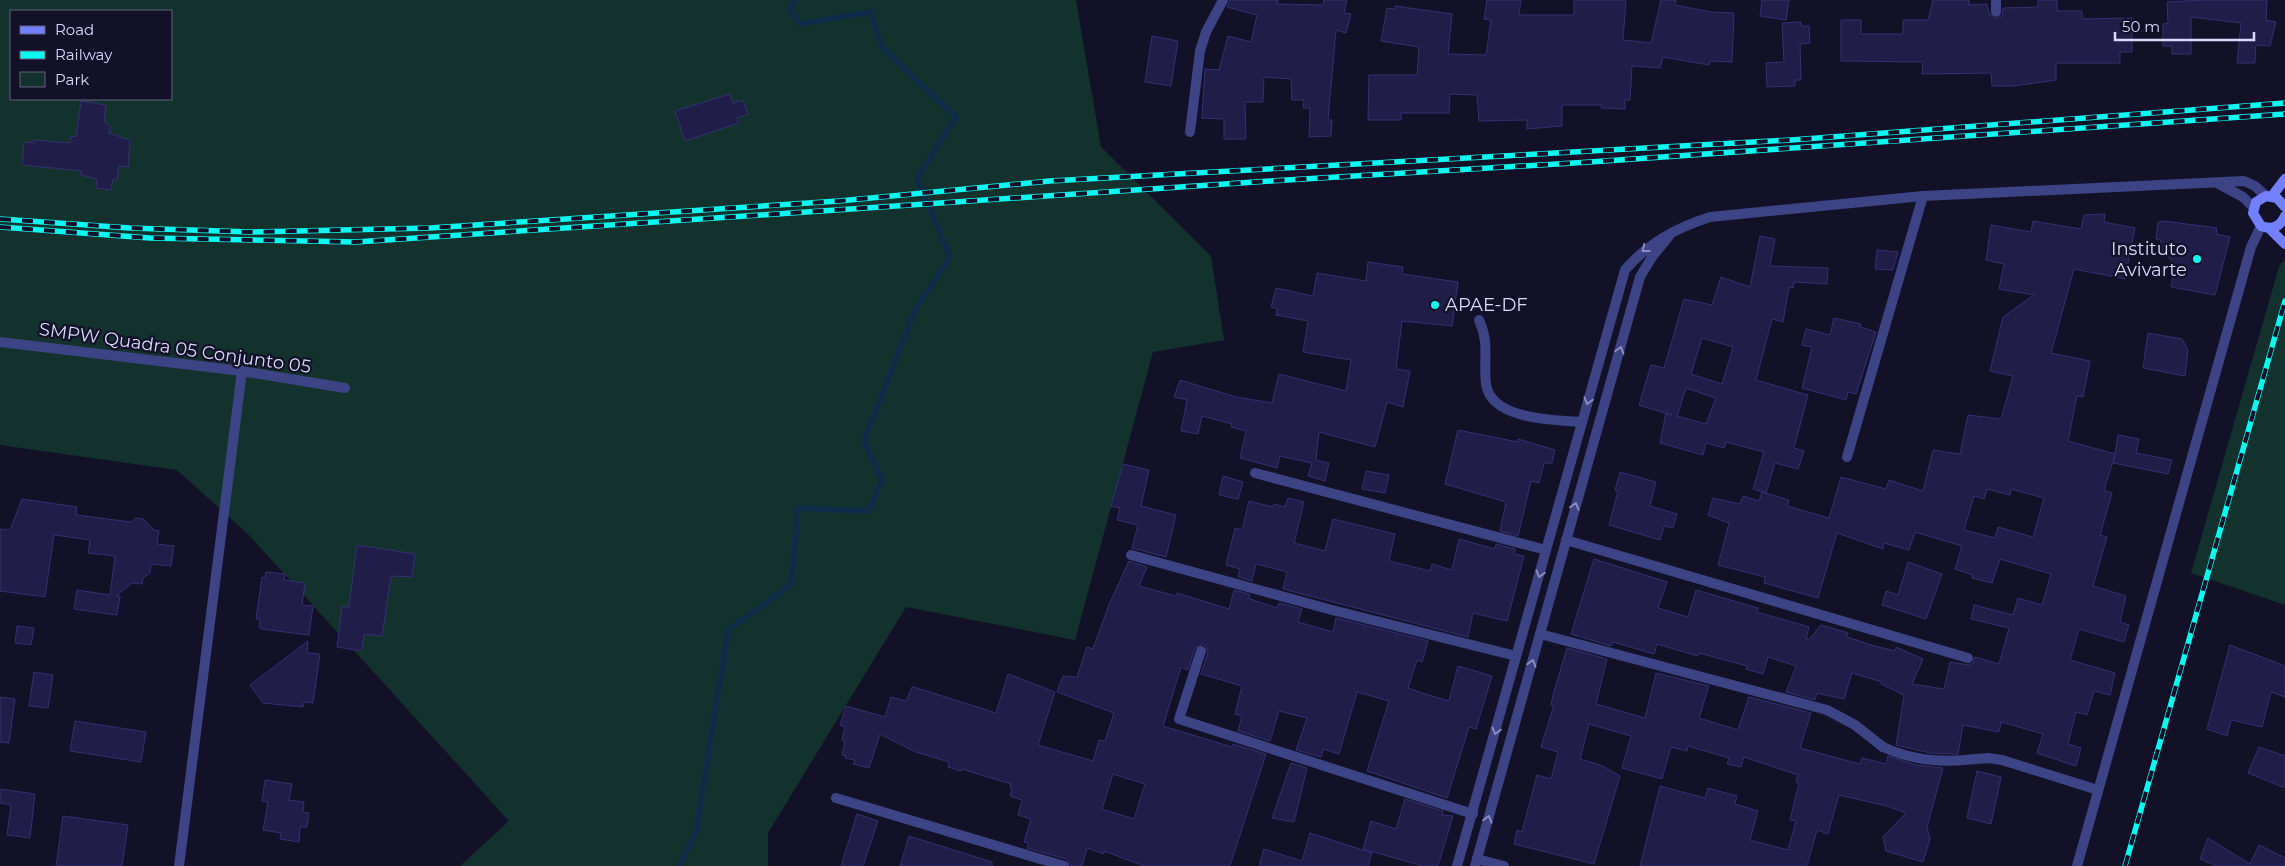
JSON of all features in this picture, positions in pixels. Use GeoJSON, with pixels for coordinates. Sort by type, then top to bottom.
{"type":"FeatureCollection","features":[{"type":"Feature","properties":{"kind":"main road"},"geometry":{"type":"LineString","coordinates":[[2285,179],[2269,196],[2258,200],[2254,208],[2254,218],[2285,244]]}},
{"type":"Feature","properties":{"kind":"main road"},"geometry":{"type":"LineString","coordinates":[[2269,196],[2282,201],[2285,206]]}},
{"type":"Feature","properties":{"kind":"main road"},"geometry":{"type":"LineString","coordinates":[[2265,227],[2275,227],[2285,219]]}},
{"type":"Feature","properties":{"kind":"street"},"geometry":{"type":"LineString","coordinates":[[1190,132],[1200,51],[1206,32],[1223,0]]}},
{"type":"Feature","properties":{"kind":"street"},"geometry":{"type":"LineString","coordinates":[[1996,0],[1996,12]]}},
{"type":"Feature","properties":{"kind":"street"},"geometry":{"type":"LineString","coordinates":[[1457,866],[1625,270],[1640,252],[1654,242],[1690,223],[1726,214],[1923,196],[2244,181],[2269,196]]}},
{"type":"Feature","properties":{"kind":"street"},"geometry":{"type":"LineString","coordinates":[[2214,182],[2243,197],[2254,208]]}},
{"type":"Feature","properties":{"kind":"street"},"geometry":{"type":"LineString","coordinates":[[1847,458],[1923,196]]}},
{"type":"Feature","properties":{"kind":"street"},"geometry":{"type":"LineString","coordinates":[[2077,866],[2251,247],[2265,227]]}},
{"type":"Feature","properties":{"kind":"street"},"geometry":{"type":"LineString","coordinates":[[1504,866],[1476,862],[1640,277],[1652,257],[1670,235]]}},
{"type":"Feature","properties":{"kind":"street"},"geometry":{"type":"LineString","coordinates":[[1479,320],[1487,347],[1486,383],[1488,391],[1495,402],[1502,408],[1516,413],[1554,420],[1582,422]]}},
{"type":"Feature","properties":{"kind":"street","name":"SMPW Quadra 05 Conjunto 05"},"geometry":{"type":"LineString","coordinates":[[0,342],[242,371],[345,388]]}},
{"type":"Feature","properties":{"kind":"street"},"geometry":{"type":"LineString","coordinates":[[179,866],[242,371]]}},
{"type":"Feature","properties":{"kind":"street"},"geometry":{"type":"LineString","coordinates":[[1255,473],[1546,550]]}},
{"type":"Feature","properties":{"kind":"street"},"geometry":{"type":"LineString","coordinates":[[1566,540],[1968,658]]}},
{"type":"Feature","properties":{"kind":"street"},"geometry":{"type":"LineString","coordinates":[[1131,555],[1332,610],[1516,656]]}},
{"type":"Feature","properties":{"kind":"street"},"geometry":{"type":"LineString","coordinates":[[1540,634],[1773,694],[1827,710],[1855,724],[1883,747],[1908,756],[1924,760],[1954,762],[1988,758],[2002,760],[2098,790]]}},
{"type":"Feature","properties":{"kind":"street"},"geometry":{"type":"LineString","coordinates":[[1201,651],[1179,719],[1473,814]]}},
{"type":"Feature","properties":{"kind":"street"},"geometry":{"type":"LineString","coordinates":[[836,798],[1064,866]]}},
{"type":"Feature","properties":{"kind":"green space"},"geometry":{"type":"Polygon","coordinates":[[[0,0],[1076,0],[1101,147],[1211,256],[1224,340],[1153,352],[1075,640],[906,607],[768,833],[768,866],[460,866],[509,821],[249,535],[177,470],[0,445],[0,0]]]}},
{"type":"Feature","properties":{"kind":"green space"},"geometry":{"type":"Polygon","coordinates":[[[2285,259],[2285,605],[2191,573],[2279,267],[2285,259]]]}},
{"type":"Feature","properties":{"kind":"building"},"geometry":{"type":"Polygon","coordinates":[[[1230,0],[1278,0],[1277,4],[1323,5],[1324,0],[1347,0],[1344,13],[1351,14],[1346,33],[1336,30],[1328,120],[1332,120],[1331,136],[1309,137],[1310,108],[1303,108],[1304,100],[1292,100],[1291,79],[1264,77],[1263,102],[1245,102],[1246,139],[1224,139],[1224,119],[1202,118],[1205,69],[1219,70],[1228,36],[1251,42],[1257,15],[1227,7],[1230,0]]]}},
{"type":"Feature","properties":{"kind":"building"},"geometry":{"type":"Polygon","coordinates":[[[1487,0],[1521,0],[1519,15],[1574,15],[1574,0],[1626,0],[1623,40],[1651,43],[1661,0],[1676,0],[1675,5],[1711,12],[1734,13],[1732,62],[1710,61],[1709,65],[1663,57],[1660,68],[1632,66],[1630,100],[1625,100],[1625,109],[1601,108],[1602,105],[1562,105],[1562,126],[1527,129],[1527,120],[1479,121],[1477,95],[1450,94],[1449,113],[1401,113],[1401,120],[1368,120],[1369,75],[1417,75],[1419,47],[1381,41],[1387,8],[1395,9],[1395,6],[1452,14],[1448,54],[1486,55],[1491,20],[1484,19],[1487,0]]]}},
{"type":"Feature","properties":{"kind":"building"},"geometry":{"type":"Polygon","coordinates":[[[1762,0],[1789,0],[1786,20],[1760,16],[1762,0]]]}},
{"type":"Feature","properties":{"kind":"building"},"geometry":{"type":"Polygon","coordinates":[[[1933,0],[1969,0],[1969,5],[1987,4],[1990,15],[1996,19],[2002,16],[2003,8],[2038,7],[2038,0],[2057,0],[2057,11],[2082,11],[2082,19],[2132,18],[2132,52],[2120,52],[2120,63],[2056,63],[2056,80],[2014,86],[1992,86],[1991,73],[1922,74],[1923,62],[1841,61],[1841,20],[1861,20],[1861,34],[1903,34],[1903,20],[1928,20],[1933,0]]]}},
{"type":"Feature","properties":{"kind":"building"},"geometry":{"type":"Polygon","coordinates":[[[2267,0],[2266,20],[2276,22],[2270,46],[2256,45],[2255,63],[2237,63],[2241,23],[2191,17],[2191,54],[2172,54],[2172,46],[2163,46],[2163,24],[2168,23],[2167,2],[2267,0]]]}},
{"type":"Feature","properties":{"kind":"building"},"geometry":{"type":"Polygon","coordinates":[[[1801,22],[1801,26],[1809,26],[1810,43],[1800,44],[1801,80],[1795,80],[1795,86],[1767,87],[1766,63],[1784,62],[1782,23],[1801,22]]]}},
{"type":"Feature","properties":{"kind":"building"},"geometry":{"type":"Polygon","coordinates":[[[1152,36],[1178,41],[1171,86],[1145,82],[1152,36]]]}},
{"type":"Feature","properties":{"kind":"building"},"geometry":{"type":"Polygon","coordinates":[[[730,94],[733,103],[743,100],[748,114],[737,118],[739,123],[685,141],[675,111],[730,94]]]}},
{"type":"Feature","properties":{"kind":"building"},"geometry":{"type":"Polygon","coordinates":[[[81,101],[106,105],[104,122],[110,126],[109,133],[130,140],[128,167],[119,166],[117,180],[113,179],[111,190],[96,188],[97,179],[81,175],[82,171],[22,165],[24,142],[34,143],[34,140],[70,143],[71,136],[76,137],[81,101]]]}},
{"type":"Feature","properties":{"kind":"building"},"geometry":{"type":"Polygon","coordinates":[[[2105,214],[2104,222],[2135,228],[2125,279],[2074,269],[2051,353],[2090,361],[2083,397],[2077,396],[2068,441],[2115,454],[2118,435],[2139,439],[2136,453],[2172,460],[2168,474],[2113,463],[2115,455],[2104,490],[2112,493],[2100,535],[2107,537],[2093,586],[2126,596],[2120,622],[2129,625],[2124,642],[2079,629],[2070,660],[2115,673],[2110,695],[2094,691],[2087,715],[2076,712],[2068,744],[2081,748],[2076,766],[2037,753],[2043,734],[2001,722],[1999,732],[1963,725],[1958,754],[1930,753],[1896,745],[1904,695],[1881,684],[1882,682],[1852,673],[1844,699],[1817,693],[1815,700],[1786,692],[1796,666],[1768,657],[1763,674],[1746,669],[1747,666],[1699,653],[1698,656],[1657,644],[1654,654],[1613,642],[1611,646],[1571,634],[1594,559],[1667,582],[1658,608],[1688,617],[1696,590],[1758,608],[1757,612],[1809,627],[1806,639],[1809,640],[1821,625],[1848,633],[1847,637],[1871,645],[1895,651],[1896,647],[1923,659],[1912,684],[1944,689],[1950,662],[1969,665],[1973,663],[1975,657],[1999,664],[2009,628],[1971,619],[1974,605],[2013,615],[2018,598],[2042,605],[2051,574],[2000,559],[1992,583],[1972,578],[1973,575],[1955,569],[1962,546],[1915,532],[1909,550],[1884,543],[1883,549],[1837,533],[1818,598],[1764,583],[1765,577],[1718,565],[1729,523],[1708,515],[1713,498],[1740,504],[1743,496],[1759,501],[1762,492],[1789,500],[1787,506],[1829,518],[1841,477],[1886,489],[1889,480],[1923,491],[1933,450],[1960,454],[1968,415],[2001,419],[2013,376],[1990,371],[2003,317],[2034,295],[1999,289],[2004,264],[1986,260],[1991,225],[2031,232],[2033,221],[2081,229],[2084,215],[2105,214]],[[1987,489],[1984,499],[1974,496],[1964,530],[1995,538],[1998,527],[2033,537],[2044,498],[2011,489],[2010,495],[1987,489]]]}},
{"type":"Feature","properties":{"kind":"building","name":"Instituto Avivarte"},"geometry":{"type":"Polygon","coordinates":[[[2164,221],[2217,228],[2216,234],[2230,237],[2215,295],[2171,287],[2175,265],[2160,247],[2161,240],[2156,239],[2158,222],[2164,221]]]}},
{"type":"Feature","properties":{"kind":"building"},"geometry":{"type":"Polygon","coordinates":[[[1760,236],[1775,239],[1770,266],[1828,268],[1827,284],[1794,282],[1793,288],[1789,287],[1783,322],[1772,319],[1756,380],[1808,395],[1794,448],[1804,451],[1798,469],[1775,463],[1766,493],[1753,489],[1764,452],[1726,442],[1724,448],[1706,443],[1703,455],[1660,443],[1666,413],[1639,405],[1651,365],[1664,368],[1684,299],[1712,305],[1721,277],[1750,287],[1760,236]],[[1702,338],[1691,374],[1722,384],[1733,347],[1702,338]],[[1686,388],[1677,416],[1706,424],[1716,398],[1686,388]]]}},
{"type":"Feature","properties":{"kind":"building"},"geometry":{"type":"Polygon","coordinates":[[[1877,250],[1898,252],[1893,270],[1875,269],[1877,250]]]}},
{"type":"Feature","properties":{"kind":"building"},"geometry":{"type":"Polygon","coordinates":[[[1368,262],[1403,267],[1402,274],[1458,282],[1452,326],[1402,321],[1396,369],[1410,371],[1403,407],[1387,402],[1375,447],[1319,432],[1316,460],[1329,463],[1325,481],[1308,476],[1312,463],[1280,456],[1277,468],[1240,458],[1246,431],[1231,427],[1232,424],[1202,416],[1198,434],[1181,431],[1187,400],[1174,397],[1180,380],[1236,397],[1272,403],[1279,374],[1346,391],[1351,360],[1303,352],[1308,321],[1276,315],[1277,309],[1271,307],[1276,288],[1313,296],[1317,273],[1366,281],[1368,262]]]}},
{"type":"Feature","properties":{"kind":"building"},"geometry":{"type":"Polygon","coordinates":[[[1834,318],[1861,324],[1860,327],[1876,332],[1856,394],[1848,392],[1846,400],[1802,388],[1812,347],[1802,345],[1806,329],[1830,335],[1834,318]]]}},
{"type":"Feature","properties":{"kind":"building"},"geometry":{"type":"Polygon","coordinates":[[[2148,333],[2182,339],[2188,350],[2185,376],[2143,368],[2148,333]]]}},
{"type":"Feature","properties":{"kind":"building"},"geometry":{"type":"Polygon","coordinates":[[[1458,430],[1518,442],[1518,439],[1555,450],[1552,463],[1544,463],[1539,483],[1531,481],[1518,536],[1500,531],[1506,502],[1445,484],[1458,430]]]}},
{"type":"Feature","properties":{"kind":"building"},"geometry":{"type":"Polygon","coordinates":[[[1123,464],[1149,470],[1141,506],[1176,515],[1166,557],[1132,548],[1138,525],[1117,520],[1120,508],[1111,506],[1123,464]]]}},
{"type":"Feature","properties":{"kind":"building"},"geometry":{"type":"Polygon","coordinates":[[[1366,471],[1389,475],[1385,493],[1362,489],[1366,471]]]}},
{"type":"Feature","properties":{"kind":"building"},"geometry":{"type":"Polygon","coordinates":[[[1620,472],[1656,482],[1650,506],[1677,514],[1673,528],[1664,526],[1660,540],[1609,525],[1618,491],[1615,490],[1620,472]]]}},
{"type":"Feature","properties":{"kind":"building"},"geometry":{"type":"Polygon","coordinates":[[[1223,476],[1243,482],[1238,499],[1219,495],[1223,476]]]}},
{"type":"Feature","properties":{"kind":"building"},"geometry":{"type":"Polygon","coordinates":[[[1288,498],[1304,502],[1294,543],[1325,551],[1333,519],[1395,534],[1389,561],[1430,571],[1432,564],[1452,570],[1459,539],[1495,549],[1496,544],[1515,549],[1514,554],[1524,556],[1507,621],[1473,613],[1468,637],[1283,589],[1287,572],[1256,564],[1252,581],[1238,577],[1240,569],[1226,565],[1235,528],[1242,530],[1249,501],[1273,507],[1274,504],[1285,507],[1288,498]]]}},
{"type":"Feature","properties":{"kind":"building"},"geometry":{"type":"Polygon","coordinates":[[[22,499],[77,507],[76,515],[131,522],[136,518],[143,519],[154,530],[159,531],[157,544],[174,546],[171,566],[151,564],[150,573],[143,578],[142,584],[132,583],[116,596],[120,596],[117,615],[74,609],[77,590],[110,595],[115,556],[88,553],[90,540],[54,535],[45,597],[0,591],[0,529],[10,530],[22,499]]]}},
{"type":"Feature","properties":{"kind":"building"},"geometry":{"type":"Polygon","coordinates":[[[357,545],[415,554],[412,577],[391,576],[382,636],[364,634],[362,651],[337,647],[342,607],[349,607],[357,545]]]}},
{"type":"Feature","properties":{"kind":"building"},"geometry":{"type":"Polygon","coordinates":[[[1129,561],[1147,567],[1139,586],[1176,596],[1177,593],[1229,609],[1234,590],[1249,594],[1250,599],[1277,608],[1279,603],[1302,609],[1298,622],[1333,632],[1336,618],[1428,641],[1422,662],[1417,660],[1408,688],[1422,693],[1449,701],[1458,666],[1492,676],[1476,729],[1469,727],[1447,798],[1367,771],[1389,701],[1357,692],[1339,754],[1323,749],[1321,757],[1296,750],[1307,718],[1279,711],[1270,741],[1238,731],[1242,716],[1235,714],[1242,686],[1201,674],[1208,653],[1203,644],[1195,648],[1188,670],[1181,667],[1163,726],[1232,747],[1233,744],[1266,754],[1230,866],[1144,866],[1104,851],[1104,854],[1087,848],[1082,866],[1071,866],[1066,859],[1027,848],[1029,843],[1024,842],[1031,819],[1018,815],[1022,800],[1010,796],[1011,784],[962,769],[961,771],[948,767],[949,762],[916,752],[880,734],[869,768],[853,764],[855,760],[845,758],[846,756],[842,755],[845,741],[842,740],[845,727],[840,725],[846,706],[885,717],[891,697],[906,701],[912,687],[914,687],[996,713],[1008,674],[1055,692],[1038,745],[1093,761],[1099,740],[1105,741],[1114,713],[1057,692],[1063,676],[1077,677],[1087,647],[1093,649],[1108,607],[1129,561]],[[1113,774],[1102,809],[1134,819],[1145,784],[1113,774]]]}},
{"type":"Feature","properties":{"kind":"building"},"geometry":{"type":"Polygon","coordinates":[[[1908,562],[1942,574],[1926,619],[1882,605],[1886,591],[1898,595],[1908,562]]]}},
{"type":"Feature","properties":{"kind":"building"},"geometry":{"type":"Polygon","coordinates":[[[266,572],[285,574],[284,580],[305,583],[302,605],[313,606],[309,635],[261,629],[259,627],[260,619],[256,619],[262,577],[265,578],[266,572]]]}},
{"type":"Feature","properties":{"kind":"building"},"geometry":{"type":"Polygon","coordinates":[[[17,626],[34,628],[31,645],[15,643],[17,626]]]}},
{"type":"Feature","properties":{"kind":"building"},"geometry":{"type":"Polygon","coordinates":[[[308,641],[307,653],[320,654],[313,703],[304,702],[303,707],[263,703],[250,685],[308,641]]]}},
{"type":"Feature","properties":{"kind":"building"},"geometry":{"type":"Polygon","coordinates":[[[2230,645],[2285,666],[2285,697],[2271,692],[2262,727],[2231,720],[2227,736],[2207,729],[2230,645]]]}},
{"type":"Feature","properties":{"kind":"building"},"geometry":{"type":"Polygon","coordinates":[[[1567,648],[1607,659],[1596,704],[1645,718],[1656,673],[1709,686],[1699,718],[1738,730],[1749,697],[1811,713],[1800,748],[1860,764],[1862,758],[1886,764],[1888,756],[1916,765],[1943,768],[1927,827],[1930,839],[1923,862],[1886,851],[1883,837],[1906,813],[1887,806],[1839,795],[1828,834],[1817,830],[1807,866],[1640,866],[1660,786],[1705,798],[1708,788],[1737,796],[1735,804],[1758,811],[1750,840],[1788,850],[1796,821],[1790,820],[1799,783],[1796,782],[1798,775],[1744,757],[1741,767],[1727,764],[1729,758],[1688,746],[1687,751],[1671,747],[1662,779],[1622,768],[1631,736],[1589,724],[1580,759],[1603,766],[1620,776],[1594,864],[1514,844],[1517,830],[1522,832],[1537,775],[1551,779],[1558,752],[1541,747],[1554,705],[1551,705],[1553,695],[1567,648]]]}},
{"type":"Feature","properties":{"kind":"building"},"geometry":{"type":"Polygon","coordinates":[[[34,672],[53,675],[48,708],[29,706],[34,672]]]}},
{"type":"Feature","properties":{"kind":"building"},"geometry":{"type":"Polygon","coordinates":[[[0,697],[15,699],[9,743],[0,742],[0,697]]]}},
{"type":"Feature","properties":{"kind":"building"},"geometry":{"type":"Polygon","coordinates":[[[75,721],[146,732],[141,762],[70,751],[75,721]]]}},
{"type":"Feature","properties":{"kind":"building"},"geometry":{"type":"Polygon","coordinates":[[[2259,747],[2285,756],[2285,788],[2248,773],[2259,747]]]}},
{"type":"Feature","properties":{"kind":"building"},"geometry":{"type":"Polygon","coordinates":[[[1291,763],[1307,768],[1294,822],[1272,818],[1291,763]]]}},
{"type":"Feature","properties":{"kind":"building"},"geometry":{"type":"Polygon","coordinates":[[[1977,771],[2001,777],[1991,824],[1967,818],[1977,771]]]}},
{"type":"Feature","properties":{"kind":"building"},"geometry":{"type":"Polygon","coordinates":[[[265,780],[292,784],[289,800],[304,802],[303,812],[309,813],[307,827],[300,827],[299,842],[280,839],[281,833],[263,830],[268,802],[262,801],[265,780]]]}},
{"type":"Feature","properties":{"kind":"building"},"geometry":{"type":"Polygon","coordinates":[[[0,789],[35,794],[30,838],[7,835],[11,805],[0,803],[0,789]]]}},
{"type":"Feature","properties":{"kind":"building"},"geometry":{"type":"Polygon","coordinates":[[[1405,799],[1443,811],[1442,815],[1453,816],[1438,866],[1423,866],[1363,849],[1371,821],[1396,829],[1405,799]]]}},
{"type":"Feature","properties":{"kind":"building"},"geometry":{"type":"Polygon","coordinates":[[[857,814],[878,821],[863,866],[841,866],[857,814]]]}},
{"type":"Feature","properties":{"kind":"building"},"geometry":{"type":"Polygon","coordinates":[[[63,816],[128,825],[122,866],[56,866],[63,816]]]}},
{"type":"Feature","properties":{"kind":"building"},"geometry":{"type":"Polygon","coordinates":[[[1310,833],[1372,853],[1368,866],[1259,866],[1264,849],[1302,861],[1310,833]]]}},
{"type":"Feature","properties":{"kind":"building"},"geometry":{"type":"Polygon","coordinates":[[[909,836],[992,862],[992,866],[900,866],[909,836]]]}},
{"type":"Feature","properties":{"kind":"building"},"geometry":{"type":"Polygon","coordinates":[[[2208,838],[2250,864],[2259,845],[2285,858],[2285,866],[2216,866],[2200,859],[2208,838]]]}},
{"type":"Feature","properties":{"kind":"waterway"},"geometry":{"type":"LineString","coordinates":[[679,866],[696,832],[728,630],[791,585],[798,508],[869,511],[882,480],[864,441],[915,310],[950,257],[917,178],[956,117],[882,47],[870,12],[800,24],[790,9],[795,0]]}},
{"type":"Feature","properties":{"kind":"railway"},"geometry":{"type":"LineString","coordinates":[[0,219],[130,228],[251,232],[430,228],[839,201],[1050,181],[1791,140],[2285,103]]}},
{"type":"Feature","properties":{"kind":"railway"},"geometry":{"type":"LineString","coordinates":[[0,227],[150,238],[356,242],[1270,181],[1590,162],[2285,114]]}},
{"type":"Feature","properties":{"kind":"railway"},"geometry":{"type":"LineString","coordinates":[[2125,866],[2285,301]]}},
{"type":"Feature","properties":{"kind":"place","name":"Instituto Avivarte"},"geometry":{"type":"Point","coordinates":[2197,259]}},
{"type":"Feature","properties":{"kind":"place","name":"APAE-DF"},"geometry":{"type":"Point","coordinates":[1435,305]}}]}
